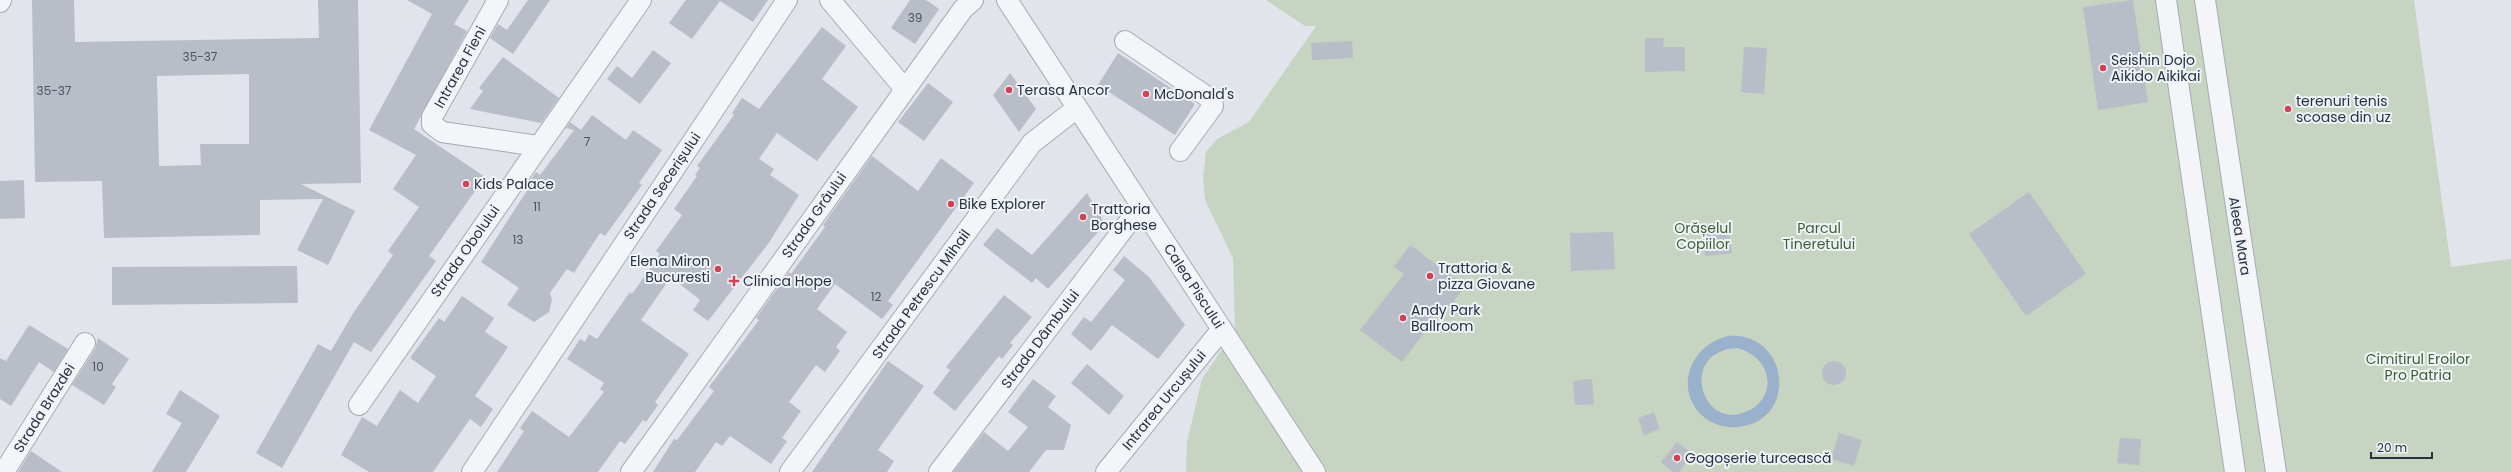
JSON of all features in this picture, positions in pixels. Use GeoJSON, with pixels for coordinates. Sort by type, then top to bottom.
{"type":"FeatureCollection","features":[{"type":"Feature","properties":{"kind":"street","name":"Intrarea Fieni"},"geometry":{"type":"LineString","coordinates":[[498,0],[432,117],[432,124],[442,132],[538,146]]}},
{"type":"Feature","properties":{"kind":"street","name":"Strada Obolului"},"geometry":{"type":"LineString","coordinates":[[359,405],[641,0]]}},
{"type":"Feature","properties":{"kind":"street","name":"Strada Secerișului"},"geometry":{"type":"LineString","coordinates":[[472,472],[787,0]]}},
{"type":"Feature","properties":{"kind":"street"},"geometry":{"type":"LineString","coordinates":[[830,0],[904,88]]}},
{"type":"Feature","properties":{"kind":"street","name":"Strada Grâului"},"geometry":{"type":"LineString","coordinates":[[631,472],[904,88],[963,9],[973,0]]}},
{"type":"Feature","properties":{"kind":"street","name":"Calea Piscului"},"geometry":{"type":"LineString","coordinates":[[1007,0],[1315,472]]}},
{"type":"Feature","properties":{"kind":"street"},"geometry":{"type":"LineString","coordinates":[[2166,0],[2235,472]]}},
{"type":"Feature","properties":{"kind":"street","name":"Aleea Mara"},"geometry":{"type":"LineString","coordinates":[[2205,0],[2276,472]]}},
{"type":"Feature","properties":{"kind":"street"},"geometry":{"type":"LineString","coordinates":[[1125,41],[1212,100],[1213,106],[1180,151]]}},
{"type":"Feature","properties":{"kind":"street","name":"Strada Petrescu Mihail"},"geometry":{"type":"LineString","coordinates":[[790,472],[1032,143],[1077,108]]}},
{"type":"Feature","properties":{"kind":"street","name":"Strada Dâmbului"},"geometry":{"type":"LineString","coordinates":[[939,472],[1141,206]]}},
{"type":"Feature","properties":{"kind":"street","name":"Intrarea Urcușului"},"geometry":{"type":"LineString","coordinates":[[1106,472],[1222,329]]}},
{"type":"Feature","properties":{"kind":"street","name":"Strada Brazdei"},"geometry":{"type":"LineString","coordinates":[[4,472],[85,344]]}},
{"type":"Feature","properties":{"kind":"green space","name":"Parcul Tineretului"},"geometry":{"type":"Polygon","coordinates":[[[1266,0],[2414,0],[2451,267],[2511,259],[2511,472],[1186,472],[1187,442],[1202,379],[1235,330],[1233,258],[1205,200],[1203,177],[1206,152],[1217,139],[1249,122],[1316,26],[1305,26],[1266,0]]]}},
{"type":"Feature","properties":{"kind":"water"},"geometry":{"type":"Polygon","coordinates":[[[1728,336],[1749,339],[1765,348],[1775,362],[1779,378],[1778,395],[1771,410],[1757,421],[1738,427],[1720,425],[1708,420],[1694,406],[1689,394],[1688,382],[1690,369],[1704,348],[1715,341],[1728,336]],[[1737,348],[1719,352],[1707,362],[1702,375],[1702,388],[1708,401],[1717,410],[1730,415],[1745,412],[1754,407],[1759,403],[1765,394],[1767,386],[1766,372],[1762,365],[1752,354],[1737,348]]]}},
{"type":"Feature","properties":{"kind":"building"},"geometry":{"type":"Polygon","coordinates":[[[32,0],[74,0],[75,42],[319,38],[318,0],[358,0],[361,183],[301,184],[355,211],[328,265],[297,250],[323,199],[260,200],[260,235],[104,238],[102,181],[35,182],[32,0]],[[249,74],[157,76],[159,166],[201,165],[200,144],[249,144],[249,74]]]}},
{"type":"Feature","properties":{"kind":"building"},"geometry":{"type":"Polygon","coordinates":[[[407,0],[469,0],[454,24],[467,31],[414,129],[485,177],[429,256],[436,261],[371,352],[354,342],[282,468],[256,453],[318,344],[331,351],[352,315],[393,255],[388,251],[419,207],[393,189],[416,155],[369,130],[432,14],[407,0]]]}},
{"type":"Feature","properties":{"kind":"building"},"geometry":{"type":"Polygon","coordinates":[[[528,0],[550,0],[513,54],[490,38],[498,24],[507,30],[528,0]]]}},
{"type":"Feature","properties":{"kind":"building"},"geometry":{"type":"Polygon","coordinates":[[[686,0],[768,0],[753,22],[720,1],[692,39],[669,23],[686,0]]]}},
{"type":"Feature","properties":{"kind":"building"},"geometry":{"type":"Polygon","coordinates":[[[910,0],[926,0],[939,9],[915,44],[891,28],[910,0]]]}},
{"type":"Feature","properties":{"kind":"building"},"geometry":{"type":"Polygon","coordinates":[[[2133,0],[2148,102],[2098,110],[2083,7],[2133,0]]]}},
{"type":"Feature","properties":{"kind":"building"},"geometry":{"type":"Polygon","coordinates":[[[822,27],[846,46],[822,79],[858,107],[817,161],[777,133],[759,159],[774,169],[770,175],[799,195],[768,244],[708,321],[693,310],[700,300],[671,277],[641,320],[689,354],[655,402],[658,405],[646,422],[643,420],[625,444],[620,441],[598,472],[497,472],[524,431],[520,428],[532,411],[569,437],[604,392],[600,389],[604,383],[567,359],[580,339],[585,342],[589,334],[597,339],[630,292],[632,294],[660,254],[656,251],[682,215],[674,209],[697,176],[695,175],[700,168],[697,166],[734,115],[732,113],[742,98],[759,109],[822,27]]]}},
{"type":"Feature","properties":{"kind":"building"},"geometry":{"type":"Polygon","coordinates":[[[1645,38],[1664,38],[1663,47],[1685,47],[1685,71],[1645,72],[1645,38]]]}},
{"type":"Feature","properties":{"kind":"building"},"geometry":{"type":"Polygon","coordinates":[[[1352,41],[1353,58],[1312,60],[1311,43],[1352,41]]]}},
{"type":"Feature","properties":{"kind":"building"},"geometry":{"type":"Polygon","coordinates":[[[1744,47],[1767,48],[1764,94],[1741,92],[1744,47]]]}},
{"type":"Feature","properties":{"kind":"building"},"geometry":{"type":"Polygon","coordinates":[[[653,50],[671,63],[640,104],[607,79],[617,66],[632,78],[653,50]]]}},
{"type":"Feature","properties":{"kind":"building","name":"McDonald's"},"geometry":{"type":"Polygon","coordinates":[[[1118,53],[1195,104],[1175,135],[1098,85],[1118,53]]]}},
{"type":"Feature","properties":{"kind":"building"},"geometry":{"type":"Polygon","coordinates":[[[503,57],[559,98],[541,123],[470,109],[483,91],[479,88],[503,57]]]}},
{"type":"Feature","properties":{"kind":"building","name":"Terasa Ancor"},"geometry":{"type":"Polygon","coordinates":[[[1010,73],[1036,109],[1019,132],[993,95],[1010,73]]]}},
{"type":"Feature","properties":{"kind":"building"},"geometry":{"type":"Polygon","coordinates":[[[928,83],[953,102],[924,141],[898,122],[928,83]]]}},
{"type":"Feature","properties":{"kind":"building"},"geometry":{"type":"Polygon","coordinates":[[[592,115],[626,140],[633,130],[662,150],[639,183],[642,185],[605,236],[600,233],[574,273],[567,269],[550,293],[552,300],[549,312],[534,322],[507,305],[519,288],[481,262],[530,186],[527,185],[536,172],[540,175],[574,130],[566,128],[570,122],[581,130],[592,115]]]}},
{"type":"Feature","properties":{"kind":"building"},"geometry":{"type":"Polygon","coordinates":[[[872,156],[918,191],[941,158],[974,183],[888,301],[893,305],[882,319],[835,284],[817,309],[847,332],[836,347],[840,351],[825,372],[816,365],[789,402],[801,411],[782,438],[787,441],[771,464],[730,436],[722,446],[716,442],[695,472],[653,472],[674,439],[677,440],[714,391],[709,387],[759,320],[756,318],[789,272],[791,274],[825,227],[823,225],[872,156]]]}},
{"type":"Feature","properties":{"kind":"building"},"geometry":{"type":"Polygon","coordinates":[[[24,180],[25,218],[0,219],[0,181],[24,180]]]}},
{"type":"Feature","properties":{"kind":"building"},"geometry":{"type":"Polygon","coordinates":[[[2029,192],[2086,274],[2026,316],[1969,234],[2029,192]]]}},
{"type":"Feature","properties":{"kind":"building"},"geometry":{"type":"Polygon","coordinates":[[[1087,193],[1105,224],[1048,289],[1036,278],[1032,283],[983,245],[997,228],[1032,255],[1087,193]]]}},
{"type":"Feature","properties":{"kind":"building"},"geometry":{"type":"Polygon","coordinates":[[[1728,226],[1732,253],[1705,256],[1701,229],[1728,226]]]}},
{"type":"Feature","properties":{"kind":"building"},"geometry":{"type":"Polygon","coordinates":[[[1613,232],[1615,269],[1571,271],[1570,233],[1613,232]]]}},
{"type":"Feature","properties":{"kind":"building","name":"Andy Park Ballroom"},"geometry":{"type":"Polygon","coordinates":[[[1410,245],[1465,286],[1450,307],[1446,304],[1402,362],[1360,330],[1404,274],[1394,267],[1410,245]]]}},
{"type":"Feature","properties":{"kind":"building"},"geometry":{"type":"Polygon","coordinates":[[[1124,256],[1149,277],[1185,325],[1158,359],[1112,325],[1091,351],[1071,334],[1084,317],[1091,322],[1125,280],[1113,270],[1124,256]]]}},
{"type":"Feature","properties":{"kind":"building"},"geometry":{"type":"Polygon","coordinates":[[[297,266],[298,303],[112,305],[112,267],[297,266]]]}},
{"type":"Feature","properties":{"kind":"building"},"geometry":{"type":"Polygon","coordinates":[[[1004,295],[1032,317],[1010,343],[1013,345],[1002,359],[999,356],[955,411],[933,393],[950,370],[946,367],[1004,295]]]}},
{"type":"Feature","properties":{"kind":"building"},"geometry":{"type":"Polygon","coordinates":[[[462,296],[494,318],[485,332],[508,347],[475,396],[493,409],[481,427],[470,419],[433,472],[369,472],[341,455],[362,417],[377,426],[400,390],[418,403],[436,376],[410,358],[439,318],[444,322],[462,296]]]}},
{"type":"Feature","properties":{"kind":"building"},"geometry":{"type":"Polygon","coordinates":[[[29,325],[68,349],[54,372],[39,362],[11,406],[0,399],[0,358],[6,361],[29,325]]]}},
{"type":"Feature","properties":{"kind":"building"},"geometry":{"type":"Polygon","coordinates":[[[98,338],[129,359],[112,384],[116,387],[104,405],[72,385],[95,349],[98,338]]]}},
{"type":"Feature","properties":{"kind":"building"},"geometry":{"type":"Polygon","coordinates":[[[888,361],[924,386],[878,450],[894,461],[887,472],[812,472],[888,361]]]}},
{"type":"Feature","properties":{"kind":"building"},"geometry":{"type":"Polygon","coordinates":[[[1834,361],[1843,364],[1846,373],[1843,382],[1834,385],[1825,382],[1822,373],[1825,364],[1834,361]]]}},
{"type":"Feature","properties":{"kind":"building"},"geometry":{"type":"Polygon","coordinates":[[[1087,364],[1124,396],[1109,415],[1071,383],[1087,364]]]}},
{"type":"Feature","properties":{"kind":"building"},"geometry":{"type":"Polygon","coordinates":[[[1033,379],[1056,396],[1048,407],[1071,425],[1064,450],[1046,450],[1029,472],[953,472],[984,432],[1008,451],[1028,427],[1008,412],[1033,379]]]}},
{"type":"Feature","properties":{"kind":"building"},"geometry":{"type":"Polygon","coordinates":[[[1592,379],[1594,404],[1575,405],[1573,381],[1592,379]]]}},
{"type":"Feature","properties":{"kind":"building"},"geometry":{"type":"Polygon","coordinates":[[[180,390],[220,416],[186,472],[152,472],[182,423],[166,414],[180,390]]]}},
{"type":"Feature","properties":{"kind":"building"},"geometry":{"type":"Polygon","coordinates":[[[1654,412],[1660,429],[1644,435],[1638,418],[1654,412]]]}},
{"type":"Feature","properties":{"kind":"building"},"geometry":{"type":"Polygon","coordinates":[[[1839,433],[1862,440],[1854,466],[1831,459],[1839,433]]]}},
{"type":"Feature","properties":{"kind":"building"},"geometry":{"type":"Polygon","coordinates":[[[2120,438],[2141,439],[2139,465],[2117,463],[2120,438]]]}},
{"type":"Feature","properties":{"kind":"building"},"geometry":{"type":"Polygon","coordinates":[[[1677,442],[1693,454],[1679,472],[1673,472],[1661,462],[1677,442]]]}},
{"type":"Feature","properties":{"kind":"building"},"geometry":{"type":"Polygon","coordinates":[[[31,451],[62,472],[18,472],[31,451]]]}},
{"type":"Feature","properties":{"kind":"place","name":"Seishin Dojo Aikido Aikikai"},"geometry":{"type":"Point","coordinates":[2103,68]}},
{"type":"Feature","properties":{"kind":"place","name":"Terasa Ancor"},"geometry":{"type":"Point","coordinates":[1009,90]}},
{"type":"Feature","properties":{"kind":"place","name":"McDonald's"},"geometry":{"type":"Point","coordinates":[1146,94]}},
{"type":"Feature","properties":{"kind":"place","name":"terenuri tenis scoase din uz"},"geometry":{"type":"Point","coordinates":[2288,109]}},
{"type":"Feature","properties":{"kind":"place","name":"Kids Palace"},"geometry":{"type":"Point","coordinates":[466,184]}},
{"type":"Feature","properties":{"kind":"place","name":"Bike Explorer"},"geometry":{"type":"Point","coordinates":[951,204]}},
{"type":"Feature","properties":{"kind":"place","name":"Trattoria Borghese"},"geometry":{"type":"Point","coordinates":[1083,217]}},
{"type":"Feature","properties":{"kind":"place","name":"Elena Miron Bucuresti"},"geometry":{"type":"Point","coordinates":[718,269]}},
{"type":"Feature","properties":{"kind":"place","name":"Trattoria & pizza Giovane"},"geometry":{"type":"Point","coordinates":[1430,276]}},
{"type":"Feature","properties":{"kind":"place","name":"Clinica Hope"},"geometry":{"type":"Point","coordinates":[734,281]}},
{"type":"Feature","properties":{"kind":"place","name":"Andy Park Ballroom"},"geometry":{"type":"Point","coordinates":[1403,318]}},
{"type":"Feature","properties":{"kind":"place","name":"Gogoșerie turcească"},"geometry":{"type":"Point","coordinates":[1677,458]}},
{"type":"Feature","properties":{"kind":"park label","name":"Orășelul Copiilor"},"geometry":{"type":"Point","coordinates":[1703,236]}},
{"type":"Feature","properties":{"kind":"park label","name":"Cimitirul Eroilor Pro Patria"},"geometry":{"type":"Point","coordinates":[2418,368]}}]}
